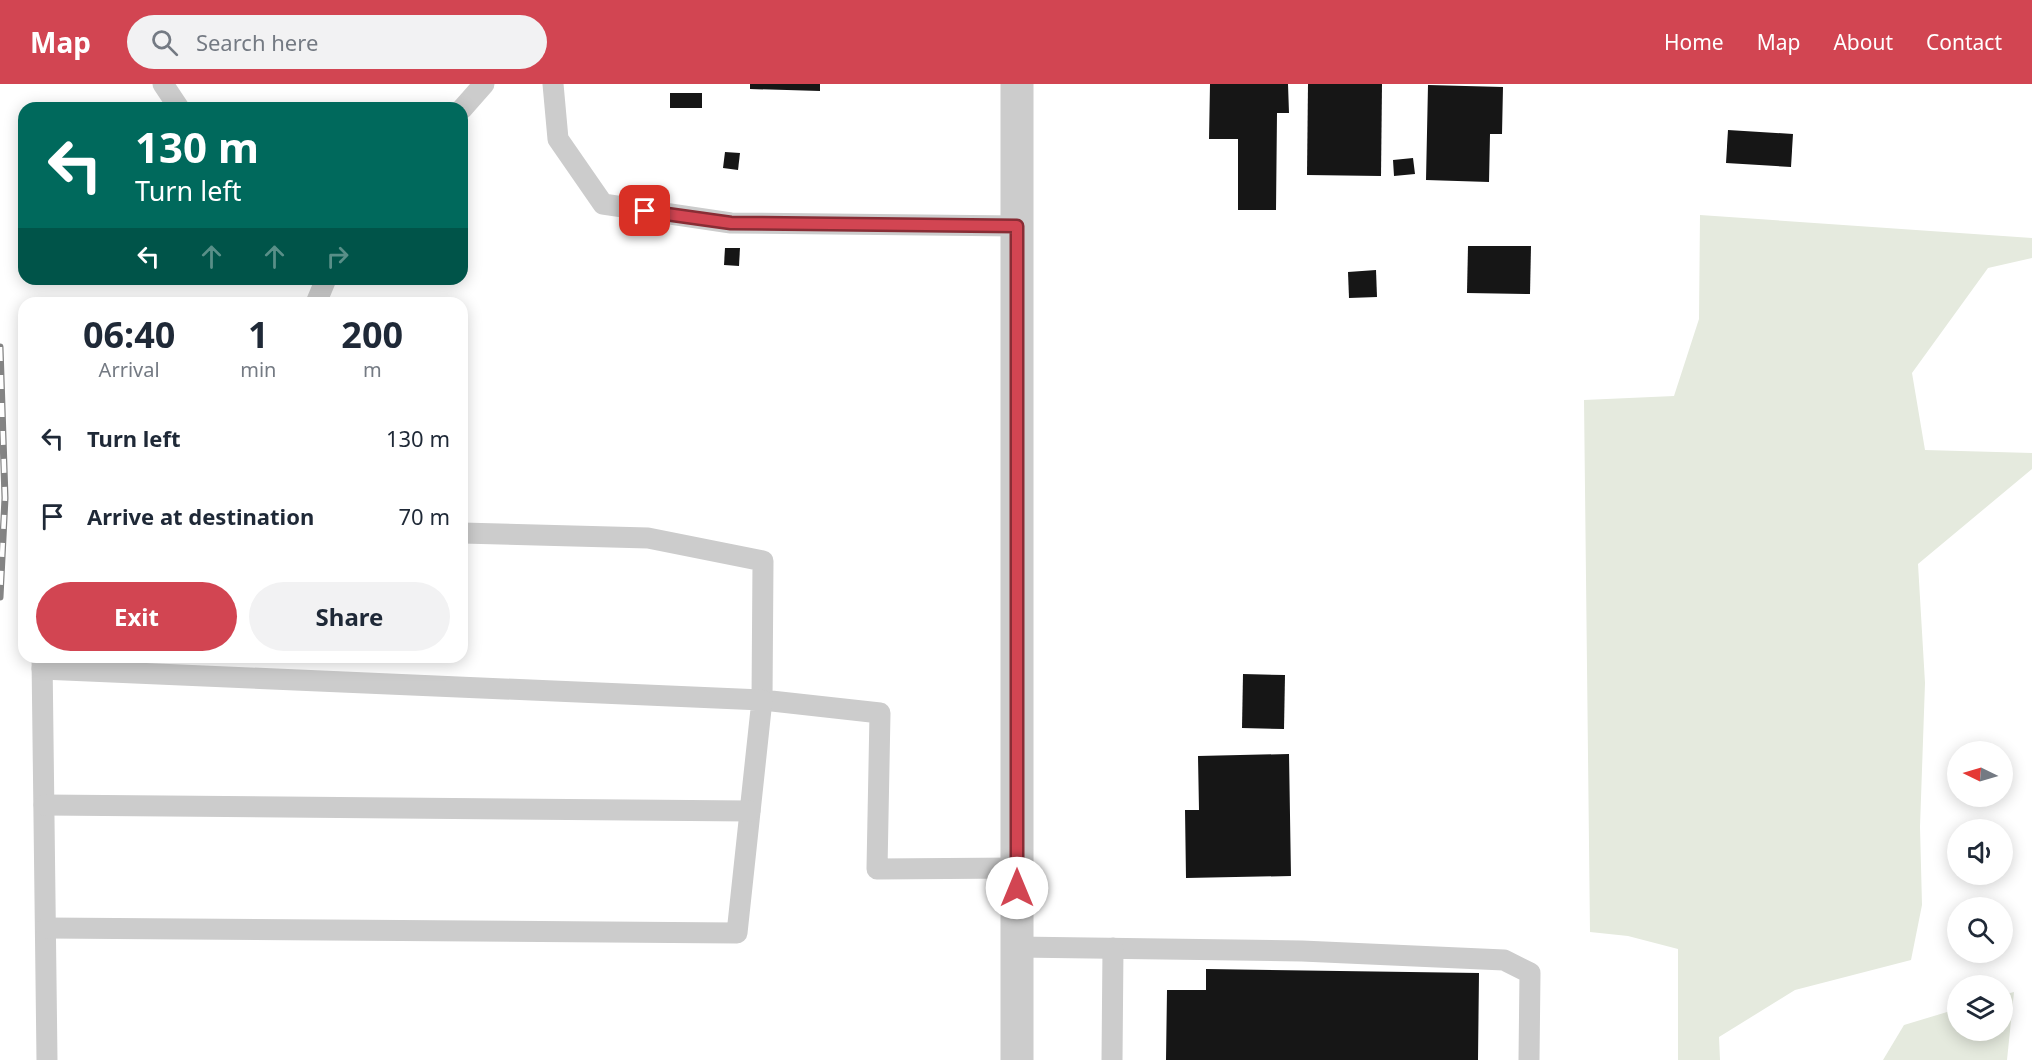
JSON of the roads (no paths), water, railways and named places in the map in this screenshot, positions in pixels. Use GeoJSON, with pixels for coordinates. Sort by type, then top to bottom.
{"type":"FeatureCollection","features":[{"type":"Feature","properties":{"kind":"street"},"geometry":{"type":"LineString","coordinates":[[1017,84],[1017,1060]]}},
{"type":"Feature","properties":{"kind":"lane"},"geometry":{"type":"LineString","coordinates":[[163,84],[174,102]]}},
{"type":"Feature","properties":{"kind":"lane"},"geometry":{"type":"LineString","coordinates":[[468,102],[484,84]]}},
{"type":"Feature","properties":{"kind":"lane"},"geometry":{"type":"LineString","coordinates":[[553,84],[558,139],[603,204],[731,223],[1017,226]]}},
{"type":"Feature","properties":{"kind":"lane"},"geometry":{"type":"LineString","coordinates":[[46,928],[737,933],[762,700],[763,561],[648,538],[468,533]]}},
{"type":"Feature","properties":{"kind":"lane"},"geometry":{"type":"LineString","coordinates":[[47,1060],[42,663],[762,700],[880,713],[878,869],[1017,868]]}},
{"type":"Feature","properties":{"kind":"lane"},"geometry":{"type":"LineString","coordinates":[[44,805],[750,811]]}},
{"type":"Feature","properties":{"kind":"lane"},"geometry":{"type":"LineString","coordinates":[[1017,947],[1302,951],[1504,960],[1530,973],[1529,1060]]}},
{"type":"Feature","properties":{"kind":"lane"},"geometry":{"type":"LineString","coordinates":[[1112,1060],[1113,948]]}},
{"type":"Feature","properties":{"kind":"railway"},"geometry":{"type":"LineString","coordinates":[[0,347],[5,498],[0,597]]}}]}
